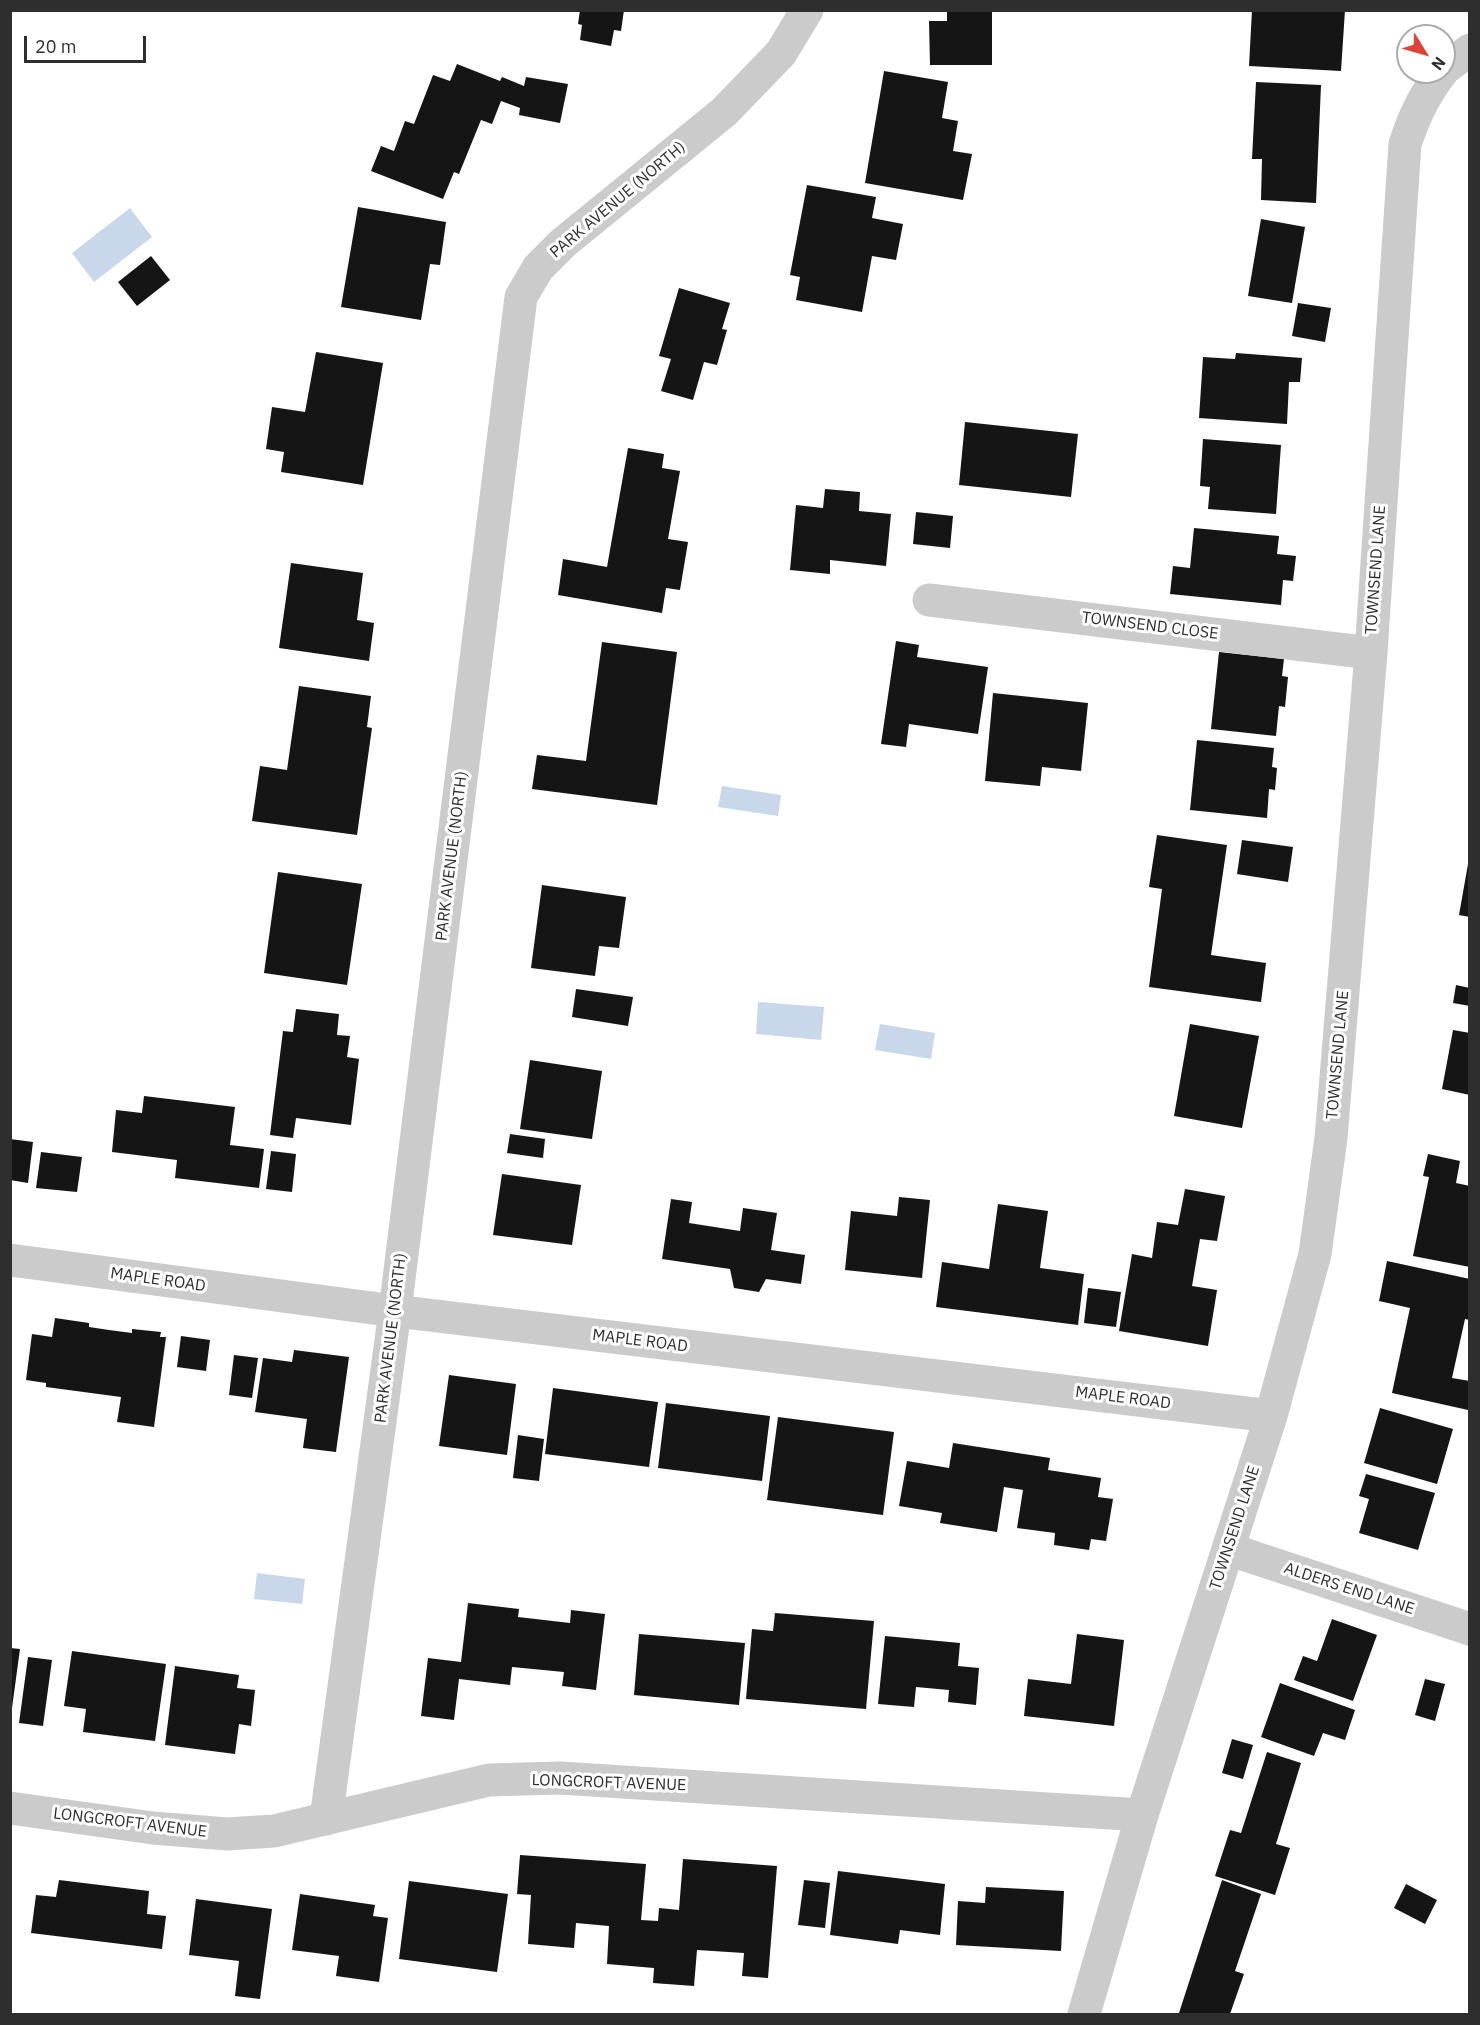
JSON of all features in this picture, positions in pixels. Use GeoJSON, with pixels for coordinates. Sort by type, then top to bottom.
{"type":"FeatureCollection","features":[{"type":"Feature","properties":{"kind":"street","name":"PARK AVENUE (NORTH)"},"geometry":{"type":"LineString","coordinates":[[327,1819],[395,1311],[521,297],[538,268],[563,243],[732,103],[781,53],[807,10]]}},
{"type":"Feature","properties":{"kind":"street","name":"TOWNSEND LANE"},"geometry":{"type":"LineString","coordinates":[[1456,61],[1470,50]]}},
{"type":"Feature","properties":{"kind":"street","name":"TOWNSEND LANE"},"geometry":{"type":"LineString","coordinates":[[1084,2014],[1142,1815],[1271,1416],[1315,1254],[1331,1138],[1371,653],[1405,144],[1414,116],[1432,84]]}},
{"type":"Feature","properties":{"kind":"street","name":"TOWNSEND CLOSE"},"geometry":{"type":"LineString","coordinates":[[929,600],[1371,653]]}},
{"type":"Feature","properties":{"kind":"street","name":"MAPLE ROAD"},"geometry":{"type":"LineString","coordinates":[[10,1260],[395,1311],[1271,1416]]}},
{"type":"Feature","properties":{"kind":"street","name":"ALDERS END LANE"},"geometry":{"type":"LineString","coordinates":[[1228,1549],[1470,1629]]}},
{"type":"Feature","properties":{"kind":"street","name":"LONGCROFT AVENUE"},"geometry":{"type":"LineString","coordinates":[[10,1808],[153,1828],[227,1834],[274,1831],[489,1780],[560,1778],[1142,1815]]}},
{"type":"Feature","properties":{"kind":"water"},"geometry":{"type":"Polygon","coordinates":[[[130,208],[152,237],[94,282],[72,253],[130,208]]]}},
{"type":"Feature","properties":{"kind":"water"},"geometry":{"type":"Polygon","coordinates":[[[722,786],[781,795],[778,816],[718,807],[722,786]]]}},
{"type":"Feature","properties":{"kind":"water"},"geometry":{"type":"Polygon","coordinates":[[[758,1002],[824,1007],[821,1040],[756,1034],[758,1002]]]}},
{"type":"Feature","properties":{"kind":"water"},"geometry":{"type":"Polygon","coordinates":[[[880,1024],[935,1033],[931,1059],[875,1050],[880,1024]]]}},
{"type":"Feature","properties":{"kind":"water"},"geometry":{"type":"Polygon","coordinates":[[[257,1573],[305,1579],[302,1604],[254,1599],[257,1573]]]}},
{"type":"Feature","properties":{"kind":"building"},"geometry":{"type":"Polygon","coordinates":[[[580,10],[624,10],[621,31],[614,30],[611,46],[580,40],[582,25],[578,24],[580,10]]]}},
{"type":"Feature","properties":{"kind":"building"},"geometry":{"type":"Polygon","coordinates":[[[947,10],[992,10],[992,65],[930,65],[929,21],[947,21],[947,10]]]}},
{"type":"Feature","properties":{"kind":"building"},"geometry":{"type":"Polygon","coordinates":[[[1252,10],[1345,10],[1341,71],[1249,66],[1252,10]]]}},
{"type":"Feature","properties":{"kind":"building"},"geometry":{"type":"Polygon","coordinates":[[[457,64],[500,81],[502,77],[524,86],[526,77],[568,84],[560,123],[519,115],[520,108],[501,101],[492,124],[481,120],[459,174],[454,172],[443,199],[371,171],[381,146],[394,151],[405,121],[414,124],[433,75],[450,81],[457,64]]]}},
{"type":"Feature","properties":{"kind":"building"},"geometry":{"type":"Polygon","coordinates":[[[884,71],[948,82],[942,118],[958,121],[953,151],[972,154],[963,200],[865,183],[884,71]]]}},
{"type":"Feature","properties":{"kind":"building"},"geometry":{"type":"Polygon","coordinates":[[[1256,82],[1321,85],[1316,203],[1261,200],[1262,159],[1252,159],[1256,82]]]}},
{"type":"Feature","properties":{"kind":"building"},"geometry":{"type":"Polygon","coordinates":[[[807,185],[876,197],[872,218],[903,224],[896,260],[872,256],[862,312],[796,300],[800,277],[790,275],[807,185]]]}},
{"type":"Feature","properties":{"kind":"building"},"geometry":{"type":"Polygon","coordinates":[[[358,207],[446,222],[440,265],[430,264],[421,320],[341,307],[358,207]]]}},
{"type":"Feature","properties":{"kind":"building"},"geometry":{"type":"Polygon","coordinates":[[[1261,219],[1305,227],[1292,303],[1248,296],[1261,219]]]}},
{"type":"Feature","properties":{"kind":"building"},"geometry":{"type":"Polygon","coordinates":[[[151,256],[170,280],[137,306],[118,282],[151,256]]]}},
{"type":"Feature","properties":{"kind":"building"},"geometry":{"type":"Polygon","coordinates":[[[679,288],[730,303],[722,329],[727,330],[717,365],[704,362],[693,400],[661,391],[671,359],[659,356],[679,288]]]}},
{"type":"Feature","properties":{"kind":"building"},"geometry":{"type":"Polygon","coordinates":[[[1298,303],[1331,308],[1325,342],[1292,336],[1298,303]]]}},
{"type":"Feature","properties":{"kind":"building"},"geometry":{"type":"Polygon","coordinates":[[[316,352],[383,363],[363,485],[281,472],[284,452],[266,449],[272,407],[305,412],[316,352]]]}},
{"type":"Feature","properties":{"kind":"building"},"geometry":{"type":"Polygon","coordinates":[[[1236,353],[1302,358],[1300,382],[1289,382],[1287,424],[1199,418],[1203,357],[1235,359],[1236,353]]]}},
{"type":"Feature","properties":{"kind":"building"},"geometry":{"type":"Polygon","coordinates":[[[965,422],[1078,434],[1071,497],[959,485],[965,422]]]}},
{"type":"Feature","properties":{"kind":"building"},"geometry":{"type":"Polygon","coordinates":[[[1203,439],[1281,445],[1276,514],[1208,509],[1210,487],[1200,486],[1203,439]]]}},
{"type":"Feature","properties":{"kind":"building"},"geometry":{"type":"Polygon","coordinates":[[[628,448],[664,454],[662,468],[680,471],[668,539],[688,542],[680,590],[666,588],[662,613],[558,595],[563,559],[607,567],[628,448]]]}},
{"type":"Feature","properties":{"kind":"building"},"geometry":{"type":"Polygon","coordinates":[[[825,489],[860,492],[859,511],[891,514],[886,566],[830,560],[830,574],[790,570],[796,505],[823,508],[825,489]]]}},
{"type":"Feature","properties":{"kind":"building"},"geometry":{"type":"Polygon","coordinates":[[[916,512],[953,516],[950,548],[913,544],[916,512]]]}},
{"type":"Feature","properties":{"kind":"building"},"geometry":{"type":"Polygon","coordinates":[[[1194,528],[1279,536],[1277,554],[1296,556],[1293,581],[1283,580],[1281,605],[1170,594],[1173,566],[1190,568],[1194,528]]]}},
{"type":"Feature","properties":{"kind":"building"},"geometry":{"type":"Polygon","coordinates":[[[291,563],[363,573],[357,620],[374,623],[369,661],[279,648],[291,563]]]}},
{"type":"Feature","properties":{"kind":"building"},"geometry":{"type":"Polygon","coordinates":[[[896,641],[919,645],[917,657],[988,667],[978,734],[909,724],[906,747],[881,744],[896,641]]]}},
{"type":"Feature","properties":{"kind":"building"},"geometry":{"type":"Polygon","coordinates":[[[602,642],[677,652],[657,805],[532,789],[537,755],[586,761],[602,642]]]}},
{"type":"Feature","properties":{"kind":"building"},"geometry":{"type":"Polygon","coordinates":[[[1219,652],[1284,659],[1282,676],[1288,677],[1285,707],[1279,706],[1276,736],[1211,729],[1219,652]]]}},
{"type":"Feature","properties":{"kind":"building"},"geometry":{"type":"Polygon","coordinates":[[[299,686],[371,696],[367,727],[372,728],[357,835],[252,821],[260,766],[287,770],[299,686]]]}},
{"type":"Feature","properties":{"kind":"building"},"geometry":{"type":"Polygon","coordinates":[[[993,693],[1088,703],[1081,771],[1042,767],[1040,786],[985,781],[993,693]]]}},
{"type":"Feature","properties":{"kind":"building"},"geometry":{"type":"Polygon","coordinates":[[[1197,740],[1274,748],[1272,767],[1277,768],[1275,790],[1269,789],[1267,818],[1190,810],[1197,740]]]}},
{"type":"Feature","properties":{"kind":"building"},"geometry":{"type":"Polygon","coordinates":[[[1157,835],[1227,845],[1211,955],[1266,963],[1261,1002],[1149,987],[1162,889],[1149,887],[1157,835]]]}},
{"type":"Feature","properties":{"kind":"building"},"geometry":{"type":"Polygon","coordinates":[[[1242,840],[1293,847],[1288,882],[1237,874],[1242,840]]]}},
{"type":"Feature","properties":{"kind":"building"},"geometry":{"type":"Polygon","coordinates":[[[1468,864],[1470,864],[1470,917],[1459,915],[1468,864]]]}},
{"type":"Feature","properties":{"kind":"building"},"geometry":{"type":"Polygon","coordinates":[[[278,872],[362,884],[347,985],[264,973],[278,872]]]}},
{"type":"Feature","properties":{"kind":"building"},"geometry":{"type":"Polygon","coordinates":[[[542,885],[626,897],[619,948],[599,946],[595,976],[531,968],[542,885]]]}},
{"type":"Feature","properties":{"kind":"building"},"geometry":{"type":"Polygon","coordinates":[[[1456,985],[1470,988],[1470,1006],[1453,1003],[1456,985]]]}},
{"type":"Feature","properties":{"kind":"building"},"geometry":{"type":"Polygon","coordinates":[[[576,989],[633,997],[628,1026],[572,1017],[576,989]]]}},
{"type":"Feature","properties":{"kind":"building"},"geometry":{"type":"Polygon","coordinates":[[[296,1009],[339,1014],[337,1035],[350,1036],[347,1057],[359,1059],[351,1125],[296,1118],[293,1138],[270,1135],[283,1031],[293,1032],[296,1009]]]}},
{"type":"Feature","properties":{"kind":"building"},"geometry":{"type":"Polygon","coordinates":[[[1190,1024],[1259,1036],[1242,1128],[1174,1116],[1190,1024]]]}},
{"type":"Feature","properties":{"kind":"building"},"geometry":{"type":"Polygon","coordinates":[[[1453,1030],[1470,1033],[1470,1095],[1442,1089],[1453,1030]]]}},
{"type":"Feature","properties":{"kind":"building"},"geometry":{"type":"Polygon","coordinates":[[[530,1060],[602,1071],[592,1139],[520,1129],[530,1060]]]}},
{"type":"Feature","properties":{"kind":"building"},"geometry":{"type":"Polygon","coordinates":[[[144,1096],[235,1107],[230,1145],[264,1149],[259,1188],[175,1178],[177,1160],[112,1152],[116,1110],[142,1113],[144,1096]]]}},
{"type":"Feature","properties":{"kind":"building"},"geometry":{"type":"Polygon","coordinates":[[[510,1134],[545,1139],[543,1158],[507,1153],[510,1134]]]}},
{"type":"Feature","properties":{"kind":"building"},"geometry":{"type":"Polygon","coordinates":[[[10,1139],[33,1142],[28,1183],[10,1180],[10,1139]]]}},
{"type":"Feature","properties":{"kind":"building"},"geometry":{"type":"Polygon","coordinates":[[[271,1151],[296,1154],[292,1192],[266,1189],[271,1151]]]}},
{"type":"Feature","properties":{"kind":"building"},"geometry":{"type":"Polygon","coordinates":[[[41,1152],[82,1157],[77,1192],[36,1188],[41,1152]]]}},
{"type":"Feature","properties":{"kind":"building"},"geometry":{"type":"Polygon","coordinates":[[[1428,1154],[1460,1161],[1456,1183],[1470,1186],[1470,1267],[1413,1256],[1429,1177],[1423,1176],[1428,1154]]]}},
{"type":"Feature","properties":{"kind":"building"},"geometry":{"type":"Polygon","coordinates":[[[502,1174],[581,1185],[572,1245],[493,1235],[502,1174]]]}},
{"type":"Feature","properties":{"kind":"building"},"geometry":{"type":"Polygon","coordinates":[[[1185,1189],[1225,1196],[1217,1241],[1200,1239],[1192,1286],[1217,1290],[1208,1346],[1119,1331],[1132,1254],[1152,1258],[1157,1222],[1178,1225],[1185,1189]]]}},
{"type":"Feature","properties":{"kind":"building"},"geometry":{"type":"Polygon","coordinates":[[[899,1197],[930,1200],[922,1278],[845,1270],[851,1211],[897,1216],[899,1197]]]}},
{"type":"Feature","properties":{"kind":"building"},"geometry":{"type":"Polygon","coordinates":[[[671,1199],[692,1202],[689,1223],[740,1231],[743,1208],[777,1213],[771,1250],[805,1255],[801,1284],[766,1279],[759,1292],[734,1288],[730,1269],[662,1259],[671,1199]]]}},
{"type":"Feature","properties":{"kind":"building"},"geometry":{"type":"Polygon","coordinates":[[[998,1204],[1048,1211],[1040,1268],[1084,1274],[1078,1325],[936,1307],[942,1262],[989,1269],[998,1204]]]}},
{"type":"Feature","properties":{"kind":"building"},"geometry":{"type":"Polygon","coordinates":[[[1387,1261],[1470,1279],[1470,1320],[1465,1319],[1452,1378],[1470,1381],[1468,1410],[1392,1393],[1410,1308],[1379,1301],[1387,1261]]]}},
{"type":"Feature","properties":{"kind":"building"},"geometry":{"type":"Polygon","coordinates":[[[1088,1288],[1121,1292],[1116,1327],[1084,1323],[1088,1288]]]}},
{"type":"Feature","properties":{"kind":"building"},"geometry":{"type":"Polygon","coordinates":[[[55,1318],[89,1323],[89,1327],[109,1330],[132,1333],[132,1329],[161,1332],[160,1337],[166,1337],[154,1427],[117,1422],[121,1397],[46,1387],[46,1383],[26,1380],[32,1334],[52,1337],[55,1318]]]}},
{"type":"Feature","properties":{"kind":"building"},"geometry":{"type":"Polygon","coordinates":[[[181,1336],[210,1340],[206,1371],[177,1367],[181,1336]]]}},
{"type":"Feature","properties":{"kind":"building"},"geometry":{"type":"Polygon","coordinates":[[[294,1350],[349,1357],[336,1452],[303,1448],[307,1419],[255,1412],[263,1358],[292,1362],[294,1350]]]}},
{"type":"Feature","properties":{"kind":"building"},"geometry":{"type":"Polygon","coordinates":[[[234,1355],[258,1358],[252,1398],[229,1395],[234,1355]]]}},
{"type":"Feature","properties":{"kind":"building"},"geometry":{"type":"Polygon","coordinates":[[[449,1375],[516,1384],[507,1455],[439,1446],[449,1375]]]}},
{"type":"Feature","properties":{"kind":"building"},"geometry":{"type":"Polygon","coordinates":[[[553,1388],[658,1402],[649,1467],[545,1454],[553,1388]]]}},
{"type":"Feature","properties":{"kind":"building"},"geometry":{"type":"Polygon","coordinates":[[[666,1403],[770,1416],[762,1481],[658,1468],[666,1403]]]}},
{"type":"Feature","properties":{"kind":"building"},"geometry":{"type":"Polygon","coordinates":[[[1380,1408],[1453,1429],[1437,1484],[1364,1463],[1380,1408]]]}},
{"type":"Feature","properties":{"kind":"building"},"geometry":{"type":"Polygon","coordinates":[[[778,1417],[894,1432],[883,1515],[767,1500],[778,1417]]]}},
{"type":"Feature","properties":{"kind":"building"},"geometry":{"type":"Polygon","coordinates":[[[518,1435],[544,1439],[539,1481],[513,1478],[518,1435]]]}},
{"type":"Feature","properties":{"kind":"building"},"geometry":{"type":"Polygon","coordinates":[[[953,1443],[1050,1458],[1048,1470],[1101,1478],[1098,1497],[1113,1499],[1106,1541],[1091,1539],[1089,1550],[1054,1545],[1055,1533],[1017,1528],[1023,1490],[1004,1487],[997,1532],[940,1523],[942,1513],[899,1506],[907,1461],[949,1468],[953,1443]]]}},
{"type":"Feature","properties":{"kind":"building"},"geometry":{"type":"Polygon","coordinates":[[[1366,1474],[1435,1493],[1418,1550],[1359,1533],[1369,1499],[1359,1496],[1366,1474]]]}},
{"type":"Feature","properties":{"kind":"building"},"geometry":{"type":"Polygon","coordinates":[[[468,1603],[519,1609],[518,1617],[570,1623],[571,1610],[605,1614],[596,1690],[562,1686],[564,1672],[512,1667],[510,1685],[459,1679],[454,1720],[421,1716],[428,1658],[461,1662],[468,1603]]]}},
{"type":"Feature","properties":{"kind":"building"},"geometry":{"type":"Polygon","coordinates":[[[775,1613],[874,1621],[866,1709],[746,1699],[752,1629],[773,1631],[775,1613]]]}},
{"type":"Feature","properties":{"kind":"building"},"geometry":{"type":"Polygon","coordinates":[[[1332,1619],[1377,1635],[1353,1701],[1294,1680],[1303,1656],[1317,1661],[1332,1619]]]}},
{"type":"Feature","properties":{"kind":"building"},"geometry":{"type":"Polygon","coordinates":[[[639,1634],[745,1643],[739,1705],[634,1695],[639,1634]]]}},
{"type":"Feature","properties":{"kind":"building"},"geometry":{"type":"Polygon","coordinates":[[[1077,1634],[1124,1640],[1114,1726],[1024,1716],[1028,1679],[1071,1684],[1077,1634]]]}},
{"type":"Feature","properties":{"kind":"building"},"geometry":{"type":"Polygon","coordinates":[[[885,1636],[960,1643],[958,1666],[979,1668],[976,1705],[948,1702],[949,1690],[916,1687],[914,1707],[878,1704],[885,1636]]]}},
{"type":"Feature","properties":{"kind":"building"},"geometry":{"type":"Polygon","coordinates":[[[10,1648],[20,1649],[12,1708],[10,1708],[10,1648]]]}},
{"type":"Feature","properties":{"kind":"building"},"geometry":{"type":"Polygon","coordinates":[[[72,1651],[166,1664],[155,1741],[83,1732],[86,1709],[64,1706],[72,1651]]]}},
{"type":"Feature","properties":{"kind":"building"},"geometry":{"type":"Polygon","coordinates":[[[28,1657],[52,1660],[43,1726],[19,1723],[28,1657]]]}},
{"type":"Feature","properties":{"kind":"building"},"geometry":{"type":"Polygon","coordinates":[[[175,1666],[239,1675],[237,1688],[255,1690],[251,1726],[239,1724],[235,1754],[165,1745],[175,1666]]]}},
{"type":"Feature","properties":{"kind":"building"},"geometry":{"type":"Polygon","coordinates":[[[1425,1679],[1445,1684],[1435,1721],[1415,1715],[1425,1679]]]}},
{"type":"Feature","properties":{"kind":"building"},"geometry":{"type":"Polygon","coordinates":[[[1280,1683],[1355,1710],[1345,1740],[1323,1733],[1314,1756],[1261,1737],[1280,1683]]]}},
{"type":"Feature","properties":{"kind":"building"},"geometry":{"type":"Polygon","coordinates":[[[1232,1739],[1253,1745],[1243,1779],[1222,1773],[1232,1739]]]}},
{"type":"Feature","properties":{"kind":"building"},"geometry":{"type":"Polygon","coordinates":[[[1267,1752],[1301,1763],[1276,1844],[1290,1848],[1275,1895],[1215,1876],[1230,1830],[1241,1833],[1267,1752]]]}},
{"type":"Feature","properties":{"kind":"building"},"geometry":{"type":"Polygon","coordinates":[[[520,1855],[646,1864],[641,1920],[658,1921],[659,1908],[679,1910],[683,1859],[777,1866],[768,1978],[742,1976],[744,1953],[697,1950],[694,1986],[653,1983],[654,1968],[607,1964],[609,1926],[576,1923],[574,1948],[528,1944],[531,1895],[517,1894],[520,1855]]]}},
{"type":"Feature","properties":{"kind":"building"},"geometry":{"type":"Polygon","coordinates":[[[838,1871],[945,1884],[940,1935],[900,1930],[898,1944],[830,1935],[838,1871]]]}},
{"type":"Feature","properties":{"kind":"building"},"geometry":{"type":"Polygon","coordinates":[[[59,1880],[149,1891],[147,1914],[166,1916],[162,1949],[31,1933],[36,1895],[56,1897],[59,1880]]]}},
{"type":"Feature","properties":{"kind":"building"},"geometry":{"type":"Polygon","coordinates":[[[804,1880],[830,1883],[825,1928],[798,1925],[804,1880]]]}},
{"type":"Feature","properties":{"kind":"building"},"geometry":{"type":"Polygon","coordinates":[[[1222,1880],[1261,1894],[1235,1971],[1244,1974],[1230,2014],[1182,2014],[1179,2013],[1222,1880]]]}},
{"type":"Feature","properties":{"kind":"building"},"geometry":{"type":"Polygon","coordinates":[[[409,1881],[508,1894],[497,1972],[399,1959],[409,1881]]]}},
{"type":"Feature","properties":{"kind":"building"},"geometry":{"type":"Polygon","coordinates":[[[1406,1884],[1437,1900],[1425,1924],[1394,1908],[1406,1884]]]}},
{"type":"Feature","properties":{"kind":"building"},"geometry":{"type":"Polygon","coordinates":[[[986,1887],[1064,1891],[1061,1951],[956,1945],[958,1901],[985,1903],[986,1887]]]}},
{"type":"Feature","properties":{"kind":"building"},"geometry":{"type":"Polygon","coordinates":[[[300,1894],[375,1905],[373,1916],[388,1918],[379,1982],[336,1976],[339,1956],[292,1950],[300,1894]]]}},
{"type":"Feature","properties":{"kind":"building"},"geometry":{"type":"Polygon","coordinates":[[[196,1899],[272,1909],[260,1999],[235,1996],[239,1961],[189,1955],[196,1899]]]}}]}
